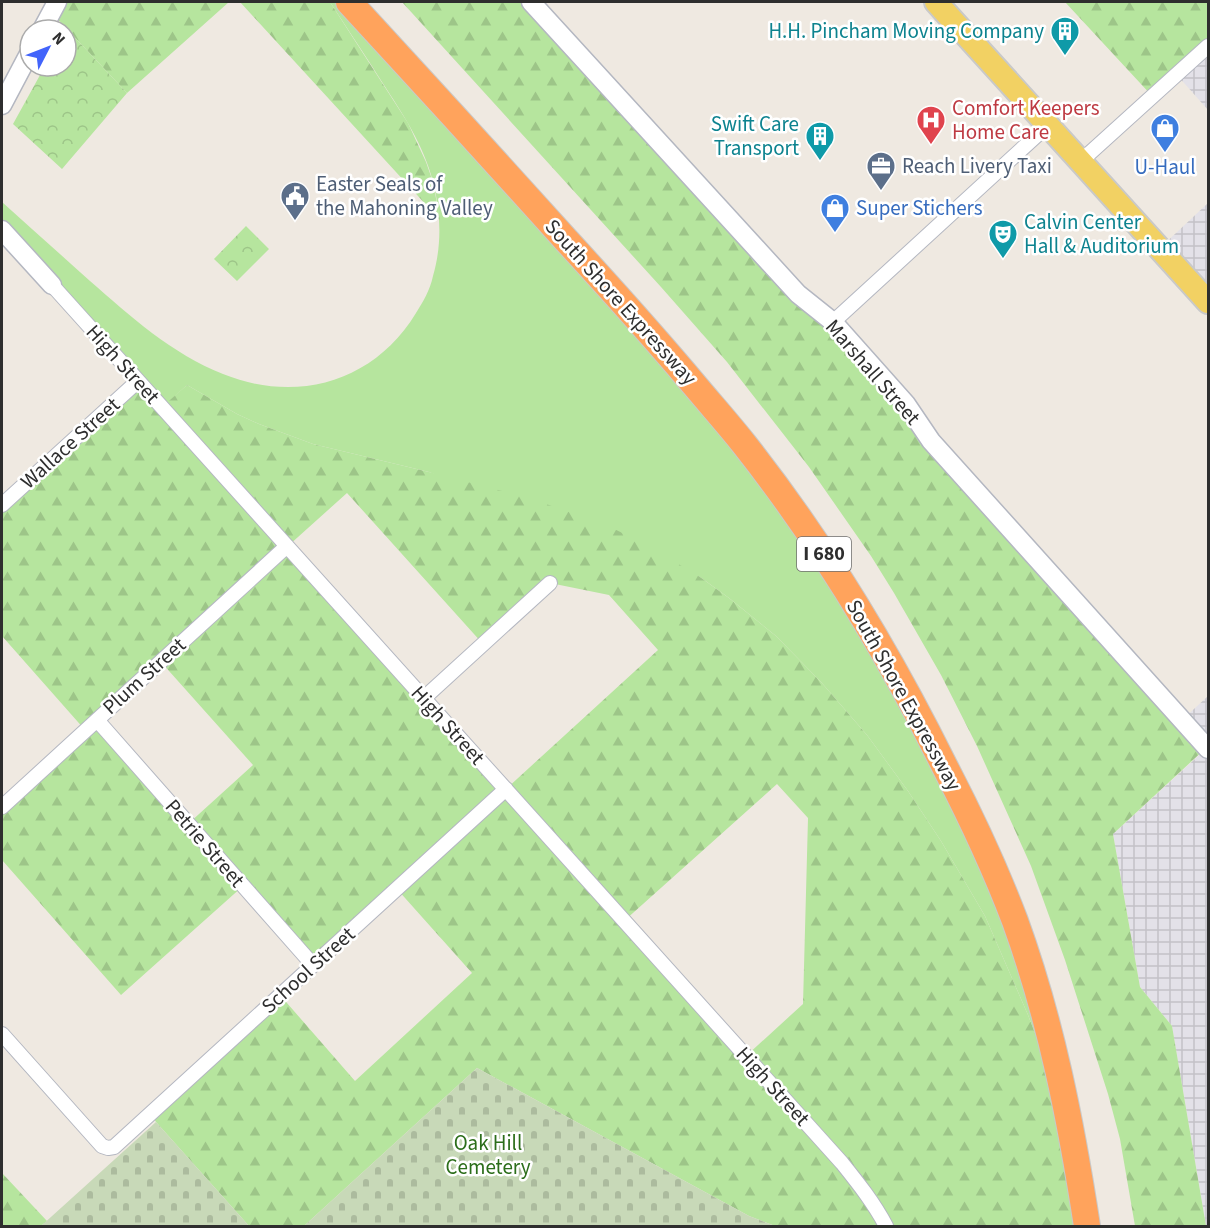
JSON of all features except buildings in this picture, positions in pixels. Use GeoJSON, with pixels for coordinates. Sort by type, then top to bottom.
{"type":"FeatureCollection","features":[{"type":"Feature","properties":{"kind":"highway","name":"South Shore Expressway"},"geometry":{"type":"LineString","coordinates":[[349,2],[662,347],[743,443],[796,513],[837,574],[924,724],[993,867],[1015,920],[1039,993],[1058,1066],[1077,1161],[1087,1227]]}},
{"type":"Feature","properties":{"kind":"main road"},"geometry":{"type":"LineString","coordinates":[[936,2],[1209,302]]}},
{"type":"Feature","properties":{"kind":"street"},"geometry":{"type":"LineString","coordinates":[[48,18],[57,2]]}},
{"type":"Feature","properties":{"kind":"street","name":"Marshall Street"},"geometry":{"type":"LineString","coordinates":[[531,2],[798,294],[833,322],[906,404],[931,441],[1209,749]]}},
{"type":"Feature","properties":{"kind":"street"},"geometry":{"type":"LineString","coordinates":[[1081,161],[1209,46]]}},
{"type":"Feature","properties":{"kind":"street"},"geometry":{"type":"LineString","coordinates":[[2,105],[18,75]]}},
{"type":"Feature","properties":{"kind":"street"},"geometry":{"type":"LineString","coordinates":[[833,322],[1048,125]]}},
{"type":"Feature","properties":{"kind":"street","name":"High Street"},"geometry":{"type":"LineString","coordinates":[[2,230],[842,1163],[862,1188],[886,1227]]}},
{"type":"Feature","properties":{"kind":"street","name":"Wallace Street"},"geometry":{"type":"LineString","coordinates":[[2,505],[138,381]]}},
{"type":"Feature","properties":{"kind":"street","name":"Plum Street"},"geometry":{"type":"LineString","coordinates":[[2,807],[287,546]]}},
{"type":"Feature","properties":{"kind":"street"},"geometry":{"type":"LineString","coordinates":[[423,698],[550,583]]}},
{"type":"Feature","properties":{"kind":"street","name":"Petrie Street"},"geometry":{"type":"LineString","coordinates":[[96,720],[313,965]]}},
{"type":"Feature","properties":{"kind":"street","name":"School Street"},"geometry":{"type":"LineString","coordinates":[[2,1034],[102,1146],[114,1147],[506,789]]}},
{"type":"Feature","properties":{"kind":"shaded area"},"geometry":{"type":"Polygon","coordinates":[[[1208,46],[1208,110],[1177,75],[1208,46]]]}},
{"type":"Feature","properties":{"kind":"shaded area"},"geometry":{"type":"Polygon","coordinates":[[[1208,203],[1208,302],[1160,248],[1208,203]]]}},
{"type":"Feature","properties":{"kind":"shaded area"},"geometry":{"type":"Polygon","coordinates":[[[1208,696],[1208,1226],[1206,1226],[1172,1026],[1140,987],[1113,834],[1207,748],[1182,720],[1208,696]]]}},
{"type":"Feature","properties":{"kind":"green space"},"geometry":{"type":"Polygon","coordinates":[[[57,2],[229,2],[127,93],[78,41],[78,18],[57,18],[51,12],[57,2]]]}},
{"type":"Feature","properties":{"kind":"green space"},"geometry":{"type":"Polygon","coordinates":[[[240,2],[330,2],[408,123],[433,182],[440,220],[240,2]]]}},
{"type":"Feature","properties":{"kind":"green space"},"geometry":{"type":"Polygon","coordinates":[[[330,2],[349,2],[743,443],[970,816],[1070,1124],[1028,1015],[985,916],[941,841],[867,735],[821,682],[776,636],[700,577],[429,472],[313,444],[237,414],[187,385],[162,408],[2,230],[2,202],[136,321],[186,356],[223,374],[251,383],[278,387],[306,386],[331,381],[356,371],[379,356],[399,337],[419,309],[430,286],[439,241],[438,205],[429,168],[412,130],[330,2]]]}},
{"type":"Feature","properties":{"kind":"green space"},"geometry":{"type":"Polygon","coordinates":[[[402,2],[531,2],[1207,747],[1113,834],[1140,987],[1172,1026],[1206,1226],[1135,1226],[1120,1139],[1108,1094],[1065,960],[1031,866],[977,746],[941,675],[871,556],[809,467],[727,362],[402,2]]]}},
{"type":"Feature","properties":{"kind":"green space"},"geometry":{"type":"Polygon","coordinates":[[[1065,2],[1208,2],[1208,46],[1153,97],[1065,2]]]}},
{"type":"Feature","properties":{"kind":"green space"},"geometry":{"type":"Polygon","coordinates":[[[78,41],[127,93],[62,169],[13,124],[38,78],[78,78],[78,41]]]}},
{"type":"Feature","properties":{"kind":"green space"},"geometry":{"type":"Polygon","coordinates":[[[246,226],[269,249],[237,281],[214,259],[246,226]]]}},
{"type":"Feature","properties":{"kind":"green space"},"geometry":{"type":"Polygon","coordinates":[[[138,381],[162,407],[187,385],[237,414],[313,444],[529,498],[606,525],[647,545],[700,577],[776,636],[821,682],[867,735],[941,841],[985,916],[1028,1015],[1070,1124],[1087,1226],[775,1226],[749,1216],[477,1068],[304,1226],[249,1226],[151,1114],[280,995],[355,1081],[472,973],[397,889],[313,965],[243,886],[121,995],[2,860],[2,807],[85,730],[2,636],[2,505],[138,381]],[[347,493],[288,546],[506,789],[658,650],[609,595],[550,583],[483,644],[347,493]],[[161,662],[97,720],[188,824],[253,765],[161,662]],[[777,784],[624,921],[746,1056],[803,1004],[808,818],[777,784]]]}},
{"type":"Feature","properties":{"kind":"green space","name":"Oak Hill Cemetery"},"geometry":{"type":"Polygon","coordinates":[[[477,1068],[749,1216],[775,1226],[304,1226],[477,1068]]]}},
{"type":"Feature","properties":{"kind":"green space"},"geometry":{"type":"Polygon","coordinates":[[[156,1122],[249,1226],[41,1226],[156,1122]]]}},
{"type":"Feature","properties":{"kind":"green space"},"geometry":{"type":"Polygon","coordinates":[[[2,1173],[47,1221],[41,1226],[2,1226],[2,1173]]]}},
{"type":"Feature","properties":{"kind":"place","name":"H.H. Pincham Moving Company"},"geometry":{"type":"Point","coordinates":[1065,56]}},
{"type":"Feature","properties":{"kind":"place","name":"Comfort Keepers Home Care"},"geometry":{"type":"Point","coordinates":[931,146]}},
{"type":"Feature","properties":{"kind":"place","name":"U-Haul"},"geometry":{"type":"Point","coordinates":[1165,154]}},
{"type":"Feature","properties":{"kind":"place","name":"Swift Care Transport"},"geometry":{"type":"Point","coordinates":[820,162]}},
{"type":"Feature","properties":{"kind":"place","name":"Reach Livery Taxi"},"geometry":{"type":"Point","coordinates":[881,192]}},
{"type":"Feature","properties":{"kind":"place","name":"Easter Seals of the Mahoning Valley"},"geometry":{"type":"Point","coordinates":[295,222]}},
{"type":"Feature","properties":{"kind":"place","name":"Super Stichers"},"geometry":{"type":"Point","coordinates":[835,234]}},
{"type":"Feature","properties":{"kind":"place","name":"Calvin Center Hall & Auditorium"},"geometry":{"type":"Point","coordinates":[1003,260]}}]}
